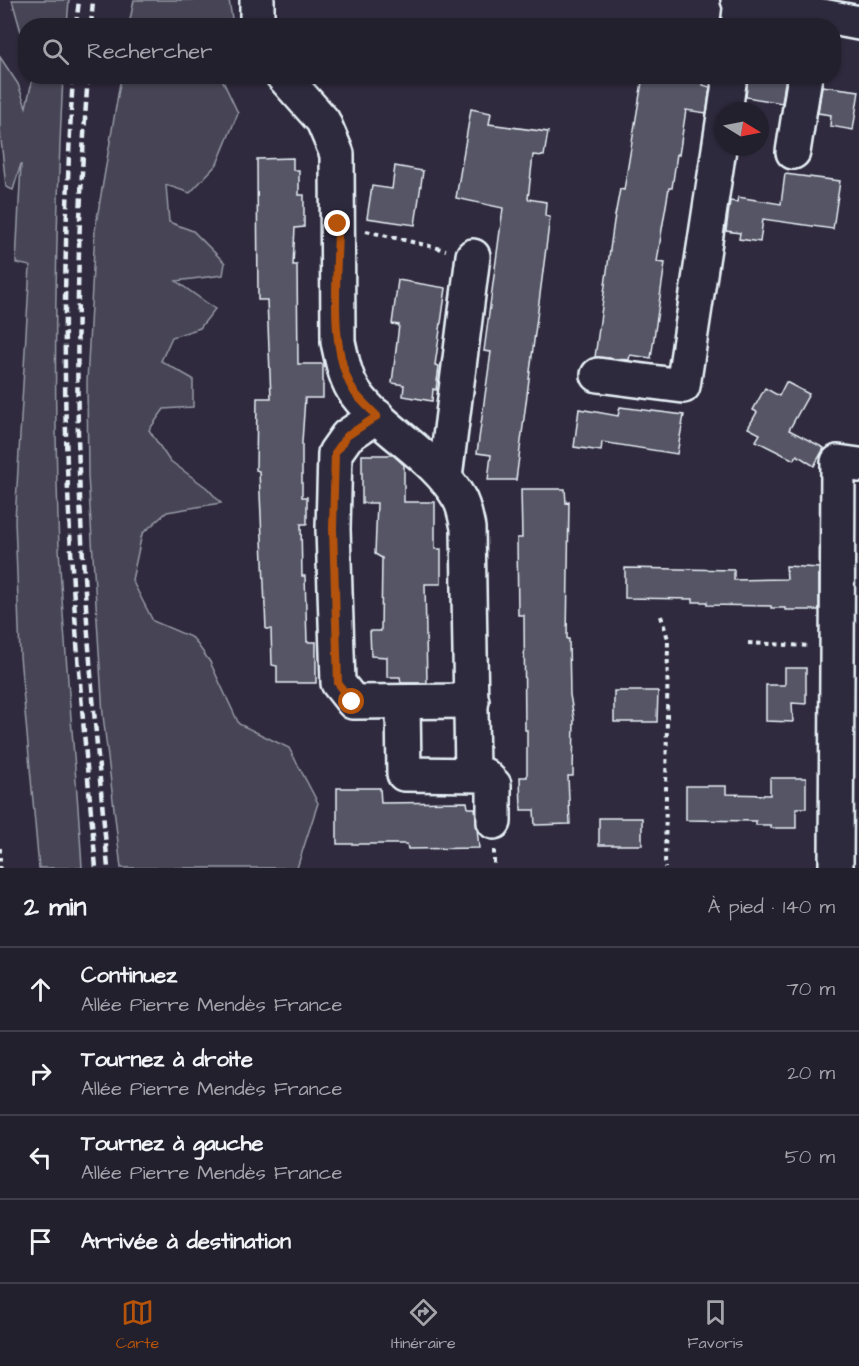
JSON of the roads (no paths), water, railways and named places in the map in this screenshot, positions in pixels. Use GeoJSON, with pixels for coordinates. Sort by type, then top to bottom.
{"type":"FeatureCollection","features":[{"type":"Feature","properties":{"kind":"street"},"geometry":{"type":"LineString","coordinates":[[256,18],[257,0]]}},
{"type":"Feature","properties":{"kind":"street"},"geometry":{"type":"LineString","coordinates":[[739,9],[794,18]]}},
{"type":"Feature","properties":{"kind":"street"},"geometry":{"type":"LineString","coordinates":[[841,22],[859,23]]}},
{"type":"Feature","properties":{"kind":"street"},"geometry":{"type":"LineString","coordinates":[[290,84],[323,121],[337,154],[338,342],[344,370],[355,393],[377,416],[445,477],[460,500],[468,528],[472,773]]}},
{"type":"Feature","properties":{"kind":"street"},"geometry":{"type":"LineString","coordinates":[[726,102],[729,84]]}},
{"type":"Feature","properties":{"kind":"street"},"geometry":{"type":"LineString","coordinates":[[793,152],[804,84]]}},
{"type":"Feature","properties":{"kind":"street"},"geometry":{"type":"LineString","coordinates":[[598,375],[683,386],[718,156]]}},
{"type":"Feature","properties":{"kind":"street"},"geometry":{"type":"LineString","coordinates":[[445,477],[474,256]]}},
{"type":"Feature","properties":{"kind":"street"},"geometry":{"type":"LineString","coordinates":[[377,416],[347,436],[335,453],[333,529],[338,683],[352,702],[472,701]]}},
{"type":"Feature","properties":{"kind":"street"},"geometry":{"type":"LineString","coordinates":[[837,868],[838,462],[859,465]]}},
{"type":"Feature","properties":{"kind":"street"},"geometry":{"type":"LineString","coordinates":[[403,703],[404,774],[472,773],[484,775],[494,785],[494,822]]}},
{"type":"Feature","properties":{"kind":"railway"},"geometry":{"type":"LineString","coordinates":[[77,18],[79,0]]}},
{"type":"Feature","properties":{"kind":"railway"},"geometry":{"type":"LineString","coordinates":[[92,18],[93,0]]}},
{"type":"Feature","properties":{"kind":"railway"},"geometry":{"type":"LineString","coordinates":[[73,84],[66,255],[66,434],[74,597],[96,868]]}},
{"type":"Feature","properties":{"kind":"railway"},"geometry":{"type":"LineString","coordinates":[[87,84],[79,255],[78,434],[85,597],[108,868]]}}]}
